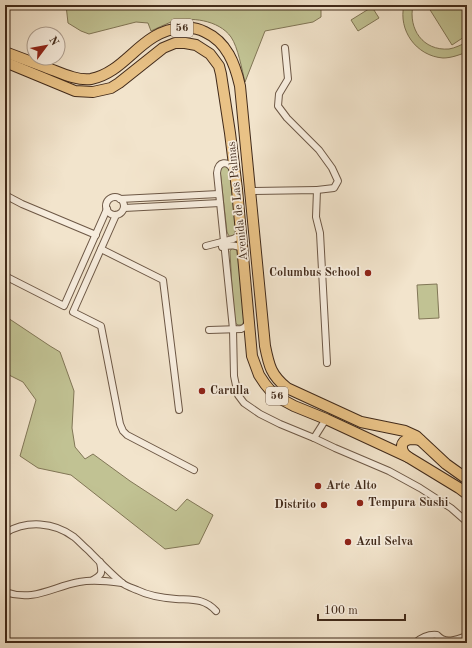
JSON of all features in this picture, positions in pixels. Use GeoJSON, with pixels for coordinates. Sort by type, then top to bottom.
{"type":"FeatureCollection","features":[{"type":"Feature","properties":{"kind":"main road","name":"Avenida de Las Palmas"},"geometry":{"type":"LineString","coordinates":[[5,52],[72,77],[86,79],[98,77],[113,70],[145,43],[169,29],[194,28],[210,34],[224,46],[235,65],[240,86],[265,346],[271,370],[278,381],[287,388],[361,422],[405,431],[416,436],[446,464],[466,478]]}},
{"type":"Feature","properties":{"kind":"main road","name":"Avenida de Las Palmas"},"geometry":{"type":"LineString","coordinates":[[5,62],[75,91],[93,92],[111,88],[150,58],[169,45],[175,43],[196,45],[210,54],[219,66],[221,74],[230,133],[243,250],[252,356],[259,375],[270,390],[281,399],[408,457],[460,488],[467,494]]}},
{"type":"Feature","properties":{"kind":"main road"},"geometry":{"type":"LineString","coordinates":[[408,457],[401,449],[402,445],[405,441],[411,439],[420,440]]}},
{"type":"Feature","properties":{"kind":"street"},"geometry":{"type":"LineString","coordinates":[[250,191],[317,190],[334,188],[338,181],[332,168],[319,150],[287,118],[278,106],[279,94],[288,79],[285,48]]}},
{"type":"Feature","properties":{"kind":"street"},"geometry":{"type":"LineString","coordinates":[[235,178],[232,168],[229,165],[226,163],[220,165],[217,173],[233,329],[234,376],[238,395],[244,403],[260,414],[389,471],[420,488],[451,508],[467,522]]}},
{"type":"Feature","properties":{"kind":"street"},"geometry":{"type":"LineString","coordinates":[[317,190],[316,217],[320,233],[327,363]]}},
{"type":"Feature","properties":{"kind":"street"},"geometry":{"type":"LineString","coordinates":[[5,276],[64,306],[96,235],[110,199],[219,194]]}},
{"type":"Feature","properties":{"kind":"street"},"geometry":{"type":"LineString","coordinates":[[5,196],[96,235]]}},
{"type":"Feature","properties":{"kind":"street"},"geometry":{"type":"LineString","coordinates":[[120,199],[124,208]]}},
{"type":"Feature","properties":{"kind":"street"},"geometry":{"type":"LineString","coordinates":[[194,470],[122,431],[101,326],[73,312],[116,215],[124,208],[220,203]]}},
{"type":"Feature","properties":{"kind":"street"},"geometry":{"type":"LineString","coordinates":[[107,209],[110,213],[116,215]]}},
{"type":"Feature","properties":{"kind":"street"},"geometry":{"type":"LineString","coordinates":[[207,248],[224,244],[234,239],[240,231]]}},
{"type":"Feature","properties":{"kind":"street"},"geometry":{"type":"LineString","coordinates":[[224,244],[237,246],[243,250]]}},
{"type":"Feature","properties":{"kind":"street"},"geometry":{"type":"LineString","coordinates":[[101,249],[163,280],[179,410]]}},
{"type":"Feature","properties":{"kind":"street"},"geometry":{"type":"LineString","coordinates":[[209,330],[244,328],[247,325],[249,318]]}},
{"type":"Feature","properties":{"kind":"street"},"geometry":{"type":"LineString","coordinates":[[314,438],[326,419]]}},
{"type":"Feature","properties":{"kind":"street"},"geometry":{"type":"LineString","coordinates":[[5,533],[19,526],[32,524],[44,524],[55,527],[65,531],[75,538],[122,583],[139,592],[163,598],[201,601],[210,605],[216,611]]}},
{"type":"Feature","properties":{"kind":"street"},"geometry":{"type":"LineString","coordinates":[[92,581],[100,576],[102,571],[100,562]]}},
{"type":"Feature","properties":{"kind":"street"},"geometry":{"type":"LineString","coordinates":[[5,592],[19,596],[28,596],[81,581],[122,583]]}},
{"type":"Feature","properties":{"kind":"street"},"geometry":{"type":"LineString","coordinates":[[415,643],[424,636],[437,635],[444,641],[467,636]]}},
{"type":"Feature","properties":{"kind":"green space"},"geometry":{"type":"Polygon","coordinates":[[[66,5],[321,5],[321,17],[313,22],[265,31],[245,82],[240,59],[231,37],[226,31],[212,23],[187,19],[179,20],[151,31],[148,23],[136,22],[89,34],[68,23],[66,5]]]}},
{"type":"Feature","properties":{"kind":"green space"},"geometry":{"type":"Polygon","coordinates":[[[404,5],[413,5],[412,14],[415,30],[419,37],[425,42],[440,49],[449,49],[467,42],[467,52],[452,57],[443,58],[433,56],[417,47],[411,40],[404,24],[404,5]]]}},
{"type":"Feature","properties":{"kind":"green space"},"geometry":{"type":"Polygon","coordinates":[[[427,5],[467,5],[467,35],[452,45],[427,5]]]}},
{"type":"Feature","properties":{"kind":"green space"},"geometry":{"type":"Polygon","coordinates":[[[372,7],[379,18],[358,31],[351,20],[372,7]]]}},
{"type":"Feature","properties":{"kind":"green space"},"geometry":{"type":"Polygon","coordinates":[[[224,165],[229,168],[237,230],[235,235],[231,236],[229,236],[227,232],[220,170],[220,168],[224,165]]]}},
{"type":"Feature","properties":{"kind":"green space"},"geometry":{"type":"Polygon","coordinates":[[[232,248],[236,248],[238,251],[244,321],[242,325],[238,325],[234,321],[230,253],[232,248]]]}},
{"type":"Feature","properties":{"kind":"green space"},"geometry":{"type":"Polygon","coordinates":[[[437,284],[439,318],[419,319],[417,285],[437,284]]]}},
{"type":"Feature","properties":{"kind":"green space"},"geometry":{"type":"Polygon","coordinates":[[[5,316],[60,352],[74,391],[72,428],[75,447],[85,459],[93,454],[130,481],[176,511],[187,499],[213,515],[199,544],[165,549],[71,475],[38,468],[20,456],[36,400],[23,382],[5,373],[5,316]]]}},
{"type":"Feature","properties":{"kind":"place","name":"Columbus School"},"geometry":{"type":"Point","coordinates":[368,273]}},
{"type":"Feature","properties":{"kind":"place","name":"Carulla"},"geometry":{"type":"Point","coordinates":[202,391]}},
{"type":"Feature","properties":{"kind":"place","name":"Arte Alto"},"geometry":{"type":"Point","coordinates":[318,486]}},
{"type":"Feature","properties":{"kind":"place","name":"Tempura Sushi"},"geometry":{"type":"Point","coordinates":[360,503]}},
{"type":"Feature","properties":{"kind":"place","name":"Distrito"},"geometry":{"type":"Point","coordinates":[324,505]}},
{"type":"Feature","properties":{"kind":"place","name":"Azul Selva"},"geometry":{"type":"Point","coordinates":[348,542]}}]}
